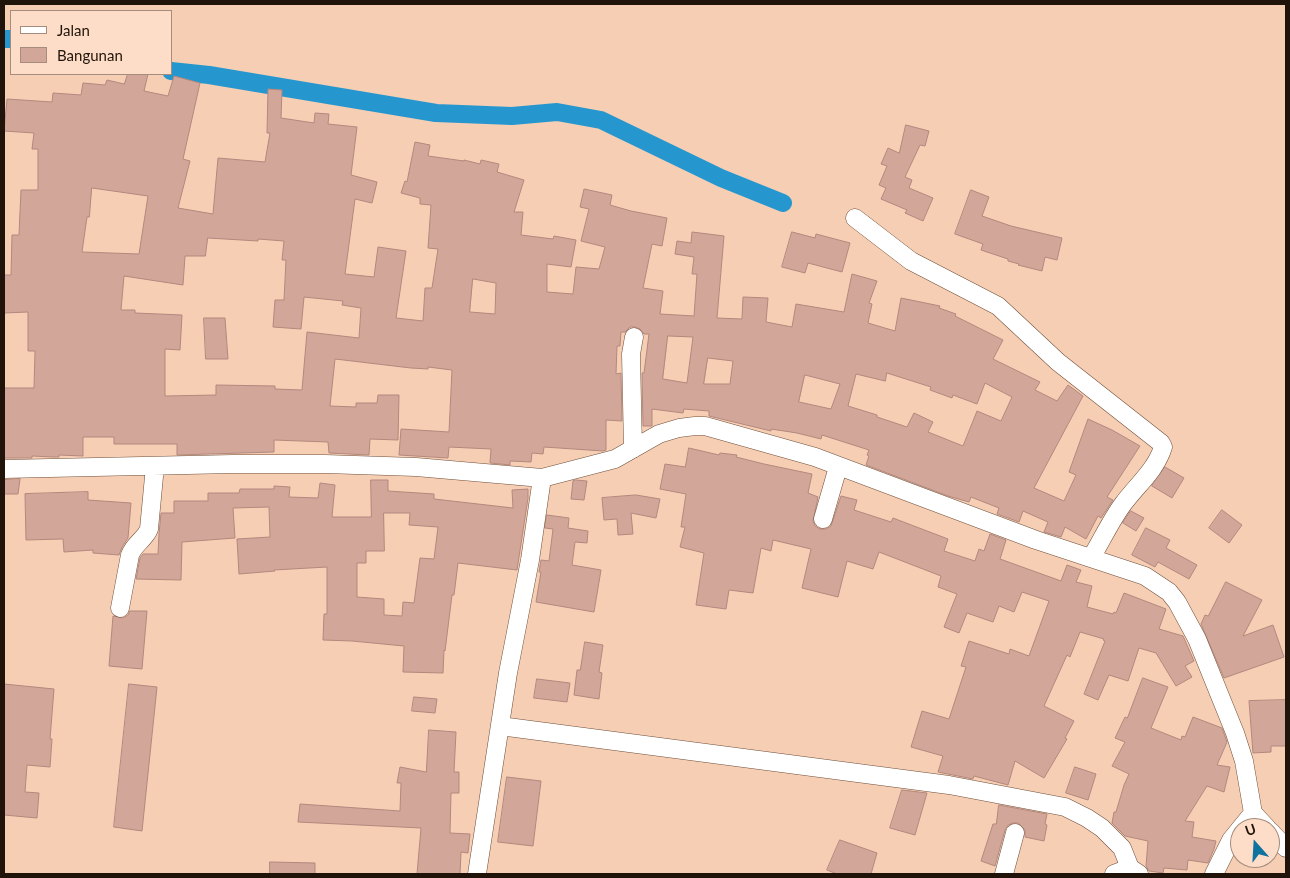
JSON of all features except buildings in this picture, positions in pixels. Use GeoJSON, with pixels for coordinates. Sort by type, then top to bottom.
{"type":"FeatureCollection","features":[{"type":"Feature","properties":{"kind":"street"},"geometry":{"type":"LineString","coordinates":[[855,218],[911,262],[998,306],[1058,362],[1161,443],[1163,446],[1158,460],[1144,480],[1122,505],[1091,558]]}},
{"type":"Feature","properties":{"kind":"street"},"geometry":{"type":"LineString","coordinates":[[633,449],[631,354],[634,336]]}},
{"type":"Feature","properties":{"kind":"street"},"geometry":{"type":"LineString","coordinates":[[4,469],[325,464],[416,467],[542,478],[616,459],[669,430],[705,426],[815,457],[1036,540],[1145,576],[1169,592],[1177,602],[1196,639],[1235,733],[1244,761],[1253,813],[1258,818]]}},
{"type":"Feature","properties":{"kind":"street"},"geometry":{"type":"LineString","coordinates":[[120,608],[130,554],[149,529],[155,466]]}},
{"type":"Feature","properties":{"kind":"street"},"geometry":{"type":"LineString","coordinates":[[823,519],[838,467]]}},
{"type":"Feature","properties":{"kind":"street"},"geometry":{"type":"LineString","coordinates":[[477,874],[508,673],[530,560],[542,478]]}},
{"type":"Feature","properties":{"kind":"street"},"geometry":{"type":"LineString","coordinates":[[500,726],[950,785],[1065,807],[1102,828],[1122,848],[1128,872]]}},
{"type":"Feature","properties":{"kind":"street"},"geometry":{"type":"LineString","coordinates":[[1214,874],[1231,840],[1253,813]]}},
{"type":"Feature","properties":{"kind":"street"},"geometry":{"type":"LineString","coordinates":[[1004,874],[1015,833]]}},
{"type":"Feature","properties":{"kind":"waterway"},"geometry":{"type":"LineString","coordinates":[[4,39],[10,39]]}},
{"type":"Feature","properties":{"kind":"waterway"},"geometry":{"type":"LineString","coordinates":[[172,71],[209,75],[436,113],[512,116],[557,112],[601,120],[721,178],[783,203]]}}]}
